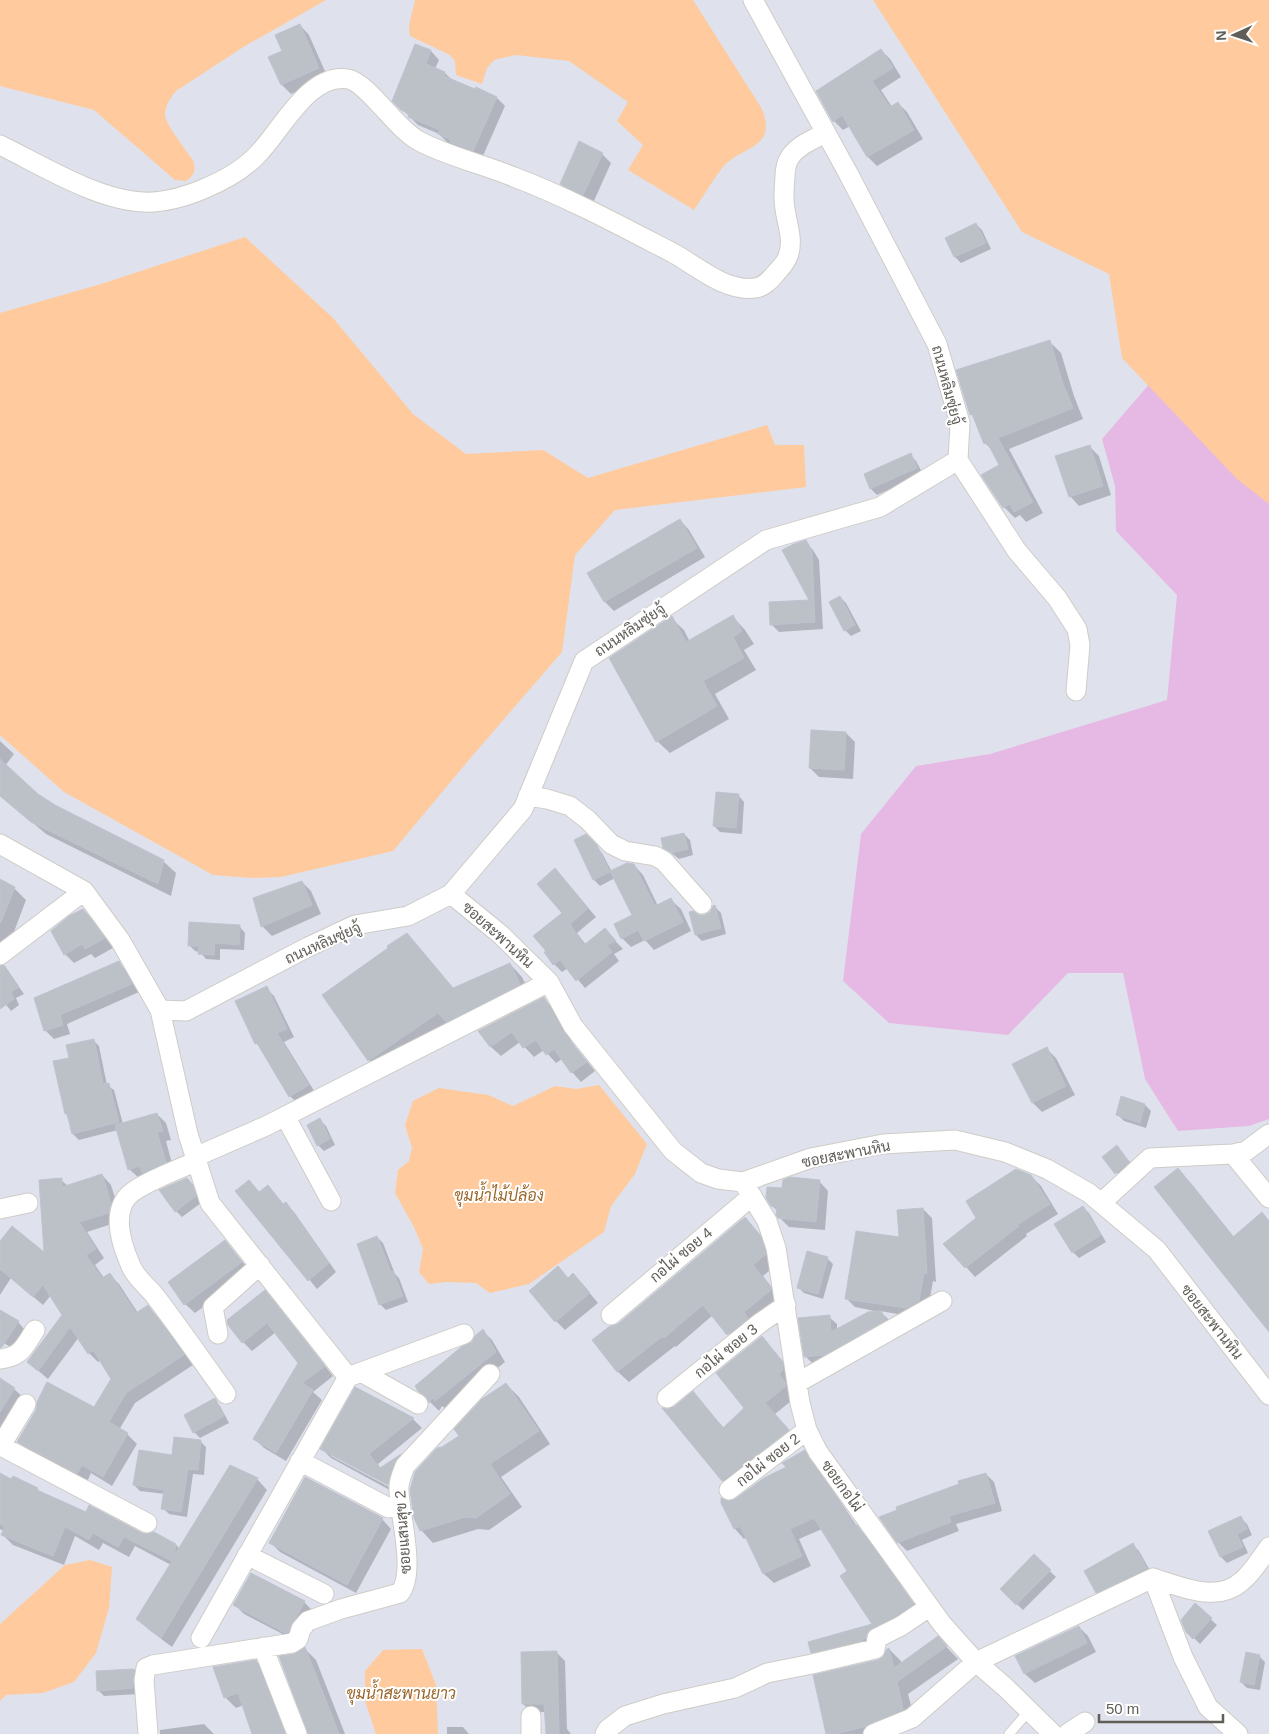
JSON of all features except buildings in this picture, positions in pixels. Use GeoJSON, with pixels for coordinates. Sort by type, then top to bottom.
{"type":"FeatureCollection","features":[{"type":"Feature","properties":{"kind":"street","name":"ถนนหลิมซุ่ยจู้"},"geometry":{"type":"LineString","coordinates":[[160,1010],[186,1011],[308,947],[355,925],[408,916],[451,894],[523,809],[584,661],[766,540],[880,507],[958,460],[960,423],[937,344],[848,173],[754,0]]}},
{"type":"Feature","properties":{"kind":"street"},"geometry":{"type":"LineString","coordinates":[[0,145],[97,193],[142,202],[171,200],[208,187],[230,176],[257,156],[294,108],[318,86],[332,80],[347,79],[359,83],[402,129],[417,141],[516,177],[621,226],[687,260],[722,282],[740,288],[752,289],[762,287],[785,263],[789,255],[790,238],[783,192],[785,168],[790,156],[800,147],[825,133]]}},
{"type":"Feature","properties":{"kind":"street"},"geometry":{"type":"LineString","coordinates":[[958,460],[1017,551],[1058,598],[1077,629],[1080,645],[1076,691]]}},
{"type":"Feature","properties":{"kind":"street"},"geometry":{"type":"LineString","coordinates":[[528,796],[570,806],[588,820],[611,844],[625,851],[655,856],[664,860],[702,904]]}},
{"type":"Feature","properties":{"kind":"street"},"geometry":{"type":"LineString","coordinates":[[0,844],[84,892],[120,940],[160,1010],[188,1134],[210,1203],[260,1265],[354,1374],[418,1404]]}},
{"type":"Feature","properties":{"kind":"street"},"geometry":{"type":"LineString","coordinates":[[0,954],[84,892]]}},
{"type":"Feature","properties":{"kind":"street","name":"ซอยสะพานหิน"},"geometry":{"type":"LineString","coordinates":[[451,894],[500,934],[549,982],[573,1026],[673,1151],[701,1173],[748,1189],[811,1158],[883,1144],[955,1140],[1005,1152],[1047,1169],[1090,1193],[1157,1250],[1269,1394]]}},
{"type":"Feature","properties":{"kind":"street"},"geometry":{"type":"LineString","coordinates":[[226,1394],[154,1295],[131,1268],[121,1239],[120,1220],[122,1206],[130,1194],[549,982]]}},
{"type":"Feature","properties":{"kind":"street"},"geometry":{"type":"LineString","coordinates":[[285,1116],[331,1202]]}},
{"type":"Feature","properties":{"kind":"street"},"geometry":{"type":"LineString","coordinates":[[1101,1203],[1150,1158],[1233,1154],[1246,1151],[1269,1134]]}},
{"type":"Feature","properties":{"kind":"street"},"geometry":{"type":"LineString","coordinates":[[1233,1154],[1269,1198]]}},
{"type":"Feature","properties":{"kind":"street","name":"ซอยกอไผ่"},"geometry":{"type":"LineString","coordinates":[[748,1189],[767,1221],[776,1248],[797,1383],[807,1430],[818,1452],[942,1624],[976,1662],[1005,1687],[1053,1734]]}},
{"type":"Feature","properties":{"kind":"street","name":"กอไผ่ ซอย 4"},"geometry":{"type":"LineString","coordinates":[[610,1314],[748,1189]]}},
{"type":"Feature","properties":{"kind":"street"},"geometry":{"type":"LineString","coordinates":[[0,1209],[28,1204]]}},
{"type":"Feature","properties":{"kind":"street"},"geometry":{"type":"LineString","coordinates":[[218,1334],[213,1306],[260,1265]]}},
{"type":"Feature","properties":{"kind":"street"},"geometry":{"type":"LineString","coordinates":[[797,1383],[942,1301]]}},
{"type":"Feature","properties":{"kind":"street","name":"กอไผ่ ซอย 3"},"geometry":{"type":"LineString","coordinates":[[667,1398],[760,1323],[786,1305]]}},
{"type":"Feature","properties":{"kind":"street"},"geometry":{"type":"LineString","coordinates":[[0,1359],[12,1358],[21,1352],[35,1330]]}},
{"type":"Feature","properties":{"kind":"street"},"geometry":{"type":"LineString","coordinates":[[201,1638],[300,1462],[354,1374],[464,1334]]}},
{"type":"Feature","properties":{"kind":"street","name":"ซอยแสนสุข 2"},"geometry":{"type":"LineString","coordinates":[[148,1734],[144,1680],[146,1668],[153,1665],[292,1643],[298,1639],[301,1629],[308,1621],[341,1609],[400,1593],[405,1587],[406,1575],[405,1527],[399,1491],[400,1477],[406,1466],[490,1374]]}},
{"type":"Feature","properties":{"kind":"street"},"geometry":{"type":"LineString","coordinates":[[26,1404],[0,1447],[147,1523]]}},
{"type":"Feature","properties":{"kind":"street","name":"กอไผ่ ซอย 2"},"geometry":{"type":"LineString","coordinates":[[729,1490],[807,1430]]}},
{"type":"Feature","properties":{"kind":"street"},"geometry":{"type":"LineString","coordinates":[[300,1462],[389,1508]]}},
{"type":"Feature","properties":{"kind":"street"},"geometry":{"type":"LineString","coordinates":[[873,1734],[912,1718],[976,1662],[1153,1578],[1195,1591],[1225,1591],[1243,1580],[1269,1547]]}},
{"type":"Feature","properties":{"kind":"street"},"geometry":{"type":"LineString","coordinates":[[247,1555],[324,1594]]}},
{"type":"Feature","properties":{"kind":"street"},"geometry":{"type":"LineString","coordinates":[[1153,1578],[1183,1657],[1208,1707],[1238,1734]]}},
{"type":"Feature","properties":{"kind":"street"},"geometry":{"type":"LineString","coordinates":[[605,1734],[608,1729],[625,1716],[663,1704],[735,1688],[767,1673],[875,1649],[877,1638],[929,1607]]}},
{"type":"Feature","properties":{"kind":"street"},"geometry":{"type":"LineString","coordinates":[[263,1647],[297,1734]]}},
{"type":"Feature","properties":{"kind":"street"},"geometry":{"type":"LineString","coordinates":[[1068,1734],[1085,1722]]}},
{"type":"Feature","properties":{"kind":"lane"},"geometry":{"type":"LineString","coordinates":[[1009,1734],[1030,1711]]}},
{"type":"Feature","properties":{"kind":"shaded area"},"geometry":{"type":"Polygon","coordinates":[[[1157,375],[1269,399],[1269,1119],[1249,1126],[1178,1131],[1145,1079],[1123,973],[1068,973],[1008,1035],[889,1023],[843,981],[861,834],[916,766],[990,754],[1167,700],[1177,595],[1116,531],[1115,486],[1102,439],[1157,375]]]}},
{"type":"Feature","properties":{"kind":"water"},"geometry":{"type":"Polygon","coordinates":[[[0,0],[326,0],[245,46],[176,91],[170,99],[165,116],[193,160],[194,172],[186,181],[175,180],[94,110],[0,86],[0,0]]]}},
{"type":"Feature","properties":{"kind":"water"},"geometry":{"type":"Polygon","coordinates":[[[415,0],[693,0],[762,109],[766,130],[758,143],[736,156],[724,166],[694,210],[628,170],[643,145],[617,121],[628,102],[569,61],[516,55],[494,60],[487,68],[482,84],[456,75],[455,61],[450,55],[410,36],[410,22],[415,0]]]}},
{"type":"Feature","properties":{"kind":"water"},"geometry":{"type":"Polygon","coordinates":[[[873,0],[1269,0],[1269,504],[1237,479],[1122,358],[1109,274],[1022,232],[873,0]]]}},
{"type":"Feature","properties":{"kind":"water"},"geometry":{"type":"Polygon","coordinates":[[[245,237],[333,318],[413,414],[466,454],[543,450],[588,478],[767,425],[775,445],[804,445],[806,487],[615,510],[575,555],[562,652],[393,851],[281,877],[251,878],[213,875],[64,792],[0,735],[0,313],[101,284],[245,237]]]}},
{"type":"Feature","properties":{"kind":"water","name":"ขุมน้ำไม้ปล้อง"},"geometry":{"type":"Polygon","coordinates":[[[599,1085],[647,1144],[635,1174],[611,1206],[604,1232],[529,1284],[490,1293],[476,1283],[447,1282],[429,1284],[419,1272],[423,1249],[414,1227],[395,1193],[398,1170],[409,1161],[412,1148],[405,1125],[413,1101],[439,1088],[488,1095],[513,1106],[555,1086],[576,1089],[599,1085]]]}},
{"type":"Feature","properties":{"kind":"water"},"geometry":{"type":"Polygon","coordinates":[[[90,1560],[112,1567],[109,1608],[96,1653],[74,1682],[43,1693],[6,1695],[0,1701],[0,1624],[65,1565],[90,1560]]]}},
{"type":"Feature","properties":{"kind":"water","name":"ขุมน้ำสะพานยาว"},"geometry":{"type":"Polygon","coordinates":[[[422,1649],[436,1685],[438,1734],[376,1734],[365,1701],[365,1671],[383,1650],[422,1649]]]}}]}
